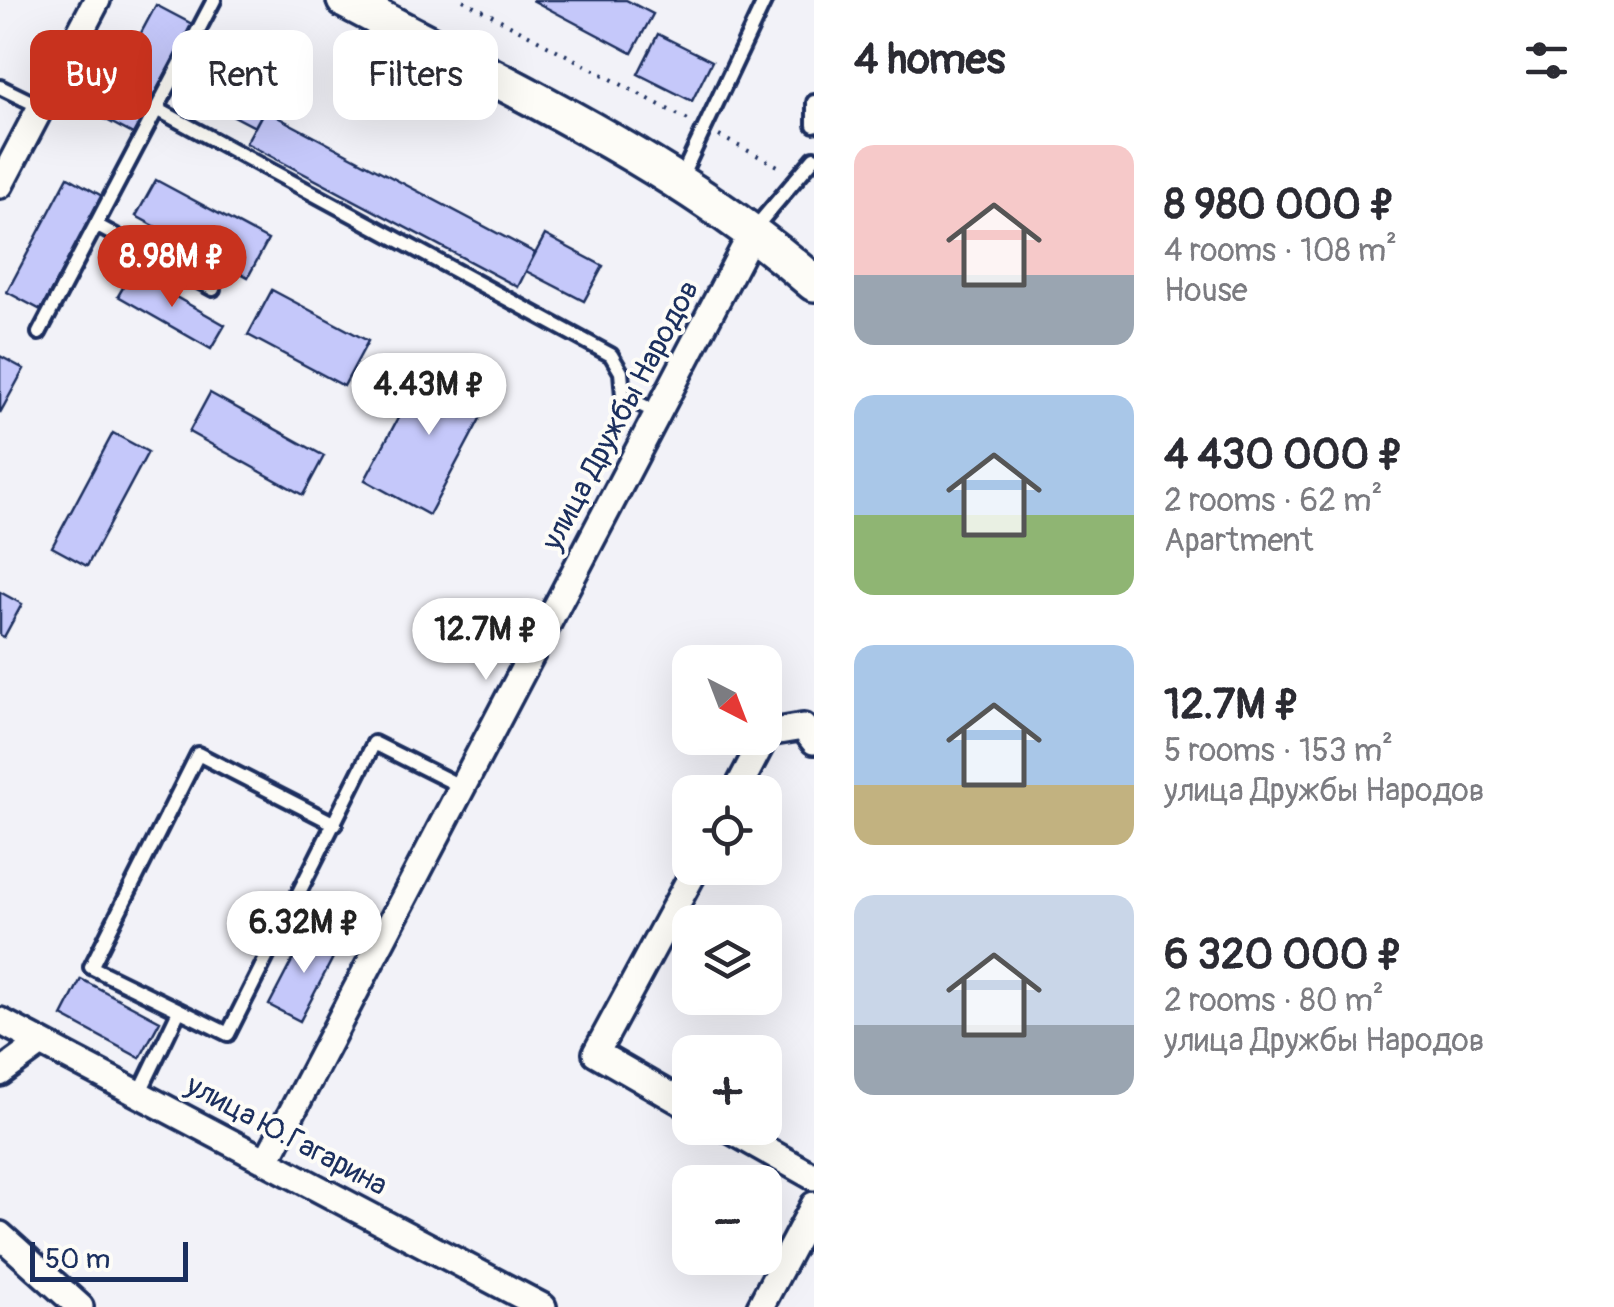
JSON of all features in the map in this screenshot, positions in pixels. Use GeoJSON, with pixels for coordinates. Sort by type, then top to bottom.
{"type":"FeatureCollection","features":[{"type":"Feature","properties":{"kind":"street"},"geometry":{"type":"LineString","coordinates":[[81,30],[97,0]]}},
{"type":"Feature","properties":{"kind":"street"},"geometry":{"type":"LineString","coordinates":[[345,0],[678,182],[753,230],[814,283]]}},
{"type":"Feature","properties":{"kind":"street"},"geometry":{"type":"LineString","coordinates":[[0,185],[34,120]]}},
{"type":"Feature","properties":{"kind":"street","name":"улица Дружбы Народов"},"geometry":{"type":"LineString","coordinates":[[267,1160],[753,230]]}},
{"type":"Feature","properties":{"kind":"street"},"geometry":{"type":"LineString","coordinates":[[745,775],[768,733],[803,727],[814,742]]}},
{"type":"Feature","properties":{"kind":"street"},"geometry":{"type":"LineString","coordinates":[[672,1096],[596,1053],[687,885]]}},
{"type":"Feature","properties":{"kind":"street","name":"улица Ю.Гагарина"},"geometry":{"type":"LineString","coordinates":[[0,1021],[542,1307]]}},
{"type":"Feature","properties":{"kind":"street"},"geometry":{"type":"LineString","coordinates":[[0,1073],[41,1042]]}},
{"type":"Feature","properties":{"kind":"street"},"geometry":{"type":"LineString","coordinates":[[756,1145],[814,1178]]}},
{"type":"Feature","properties":{"kind":"street"},"geometry":{"type":"LineString","coordinates":[[760,1307],[814,1205]]}},
{"type":"Feature","properties":{"kind":"street"},"geometry":{"type":"LineString","coordinates":[[0,1235],[80,1307]]}},
{"type":"Feature","properties":{"kind":"lane"},"geometry":{"type":"LineString","coordinates":[[39,334],[214,0]]}},
{"type":"Feature","properties":{"kind":"lane"},"geometry":{"type":"LineString","coordinates":[[678,182],[765,0]]}},
{"type":"Feature","properties":{"kind":"lane"},"geometry":{"type":"LineString","coordinates":[[0,87],[30,103]]}},
{"type":"Feature","properties":{"kind":"lane"},"geometry":{"type":"LineString","coordinates":[[814,102],[814,125]]}},
{"type":"Feature","properties":{"kind":"lane"},"geometry":{"type":"LineString","coordinates":[[156,109],[611,355],[621,372],[622,396],[658,413]]}},
{"type":"Feature","properties":{"kind":"lane"},"geometry":{"type":"LineString","coordinates":[[753,230],[814,158]]}},
{"type":"Feature","properties":{"kind":"lane"},"geometry":{"type":"LineString","coordinates":[[96,224],[214,289]]}},
{"type":"Feature","properties":{"kind":"lane"},"geometry":{"type":"LineString","coordinates":[[334,824],[198,754],[91,968],[228,1034],[334,824],[374,744],[462,787]]}},
{"type":"Feature","properties":{"kind":"lane"},"geometry":{"type":"LineString","coordinates":[[138,1094],[179,1011]]}},
{"type":"Feature","properties":{"kind":"path"},"geometry":{"type":"LineString","coordinates":[[463,0],[798,176]]}},
{"type":"Feature","properties":{"kind":"building"},"geometry":{"type":"Polygon","coordinates":[[[532,0],[626,0],[653,14],[632,53],[532,0]]]}},
{"type":"Feature","properties":{"kind":"building"},"geometry":{"type":"Polygon","coordinates":[[[156,5],[192,24],[189,30],[172,30],[172,61],[152,99],[152,30],[143,30],[156,5]]]}},
{"type":"Feature","properties":{"kind":"building"},"geometry":{"type":"Polygon","coordinates":[[[658,34],[712,61],[692,101],[638,74],[658,34]]]}},
{"type":"Feature","properties":{"kind":"building"},"geometry":{"type":"Polygon","coordinates":[[[106,120],[141,120],[133,134],[106,120]]]}},
{"type":"Feature","properties":{"kind":"building"},"geometry":{"type":"Polygon","coordinates":[[[259,120],[283,120],[535,253],[518,287],[246,143],[259,120]]]}},
{"type":"Feature","properties":{"kind":"building"},"geometry":{"type":"Polygon","coordinates":[[[68,177],[102,196],[41,310],[7,292],[68,177]]]}},
{"type":"Feature","properties":{"kind":"building"},"geometry":{"type":"Polygon","coordinates":[[[156,180],[268,240],[248,277],[136,216],[156,180]]]}},
{"type":"Feature","properties":{"kind":"building"},"geometry":{"type":"Polygon","coordinates":[[[545,235],[603,266],[584,301],[526,271],[545,235]]]}},
{"type":"Feature","properties":{"kind":"building"},"geometry":{"type":"Polygon","coordinates":[[[132,272],[225,325],[211,349],[118,296],[132,272]]]}},
{"type":"Feature","properties":{"kind":"building"},"geometry":{"type":"Polygon","coordinates":[[[272,290],[368,341],[344,386],[248,335],[272,290]]]}},
{"type":"Feature","properties":{"kind":"building"},"geometry":{"type":"Polygon","coordinates":[[[0,356],[24,369],[0,413],[0,356]]]}},
{"type":"Feature","properties":{"kind":"building"},"geometry":{"type":"Polygon","coordinates":[[[428,362],[492,396],[429,515],[365,480],[428,362]]]}},
{"type":"Feature","properties":{"kind":"building"},"geometry":{"type":"Polygon","coordinates":[[[210,393],[324,456],[303,495],[189,432],[210,393]]]}},
{"type":"Feature","properties":{"kind":"building"},"geometry":{"type":"Polygon","coordinates":[[[113,433],[148,452],[87,566],[52,547],[113,433]]]}},
{"type":"Feature","properties":{"kind":"building"},"geometry":{"type":"Polygon","coordinates":[[[0,592],[22,604],[4,637],[0,635],[0,592]]]}},
{"type":"Feature","properties":{"kind":"building"},"geometry":{"type":"Polygon","coordinates":[[[308,930],[339,946],[300,1021],[269,1005],[308,930]]]}},
{"type":"Feature","properties":{"kind":"building"},"geometry":{"type":"Polygon","coordinates":[[[81,979],[160,1021],[140,1058],[62,1016],[81,979]]]}}]}
